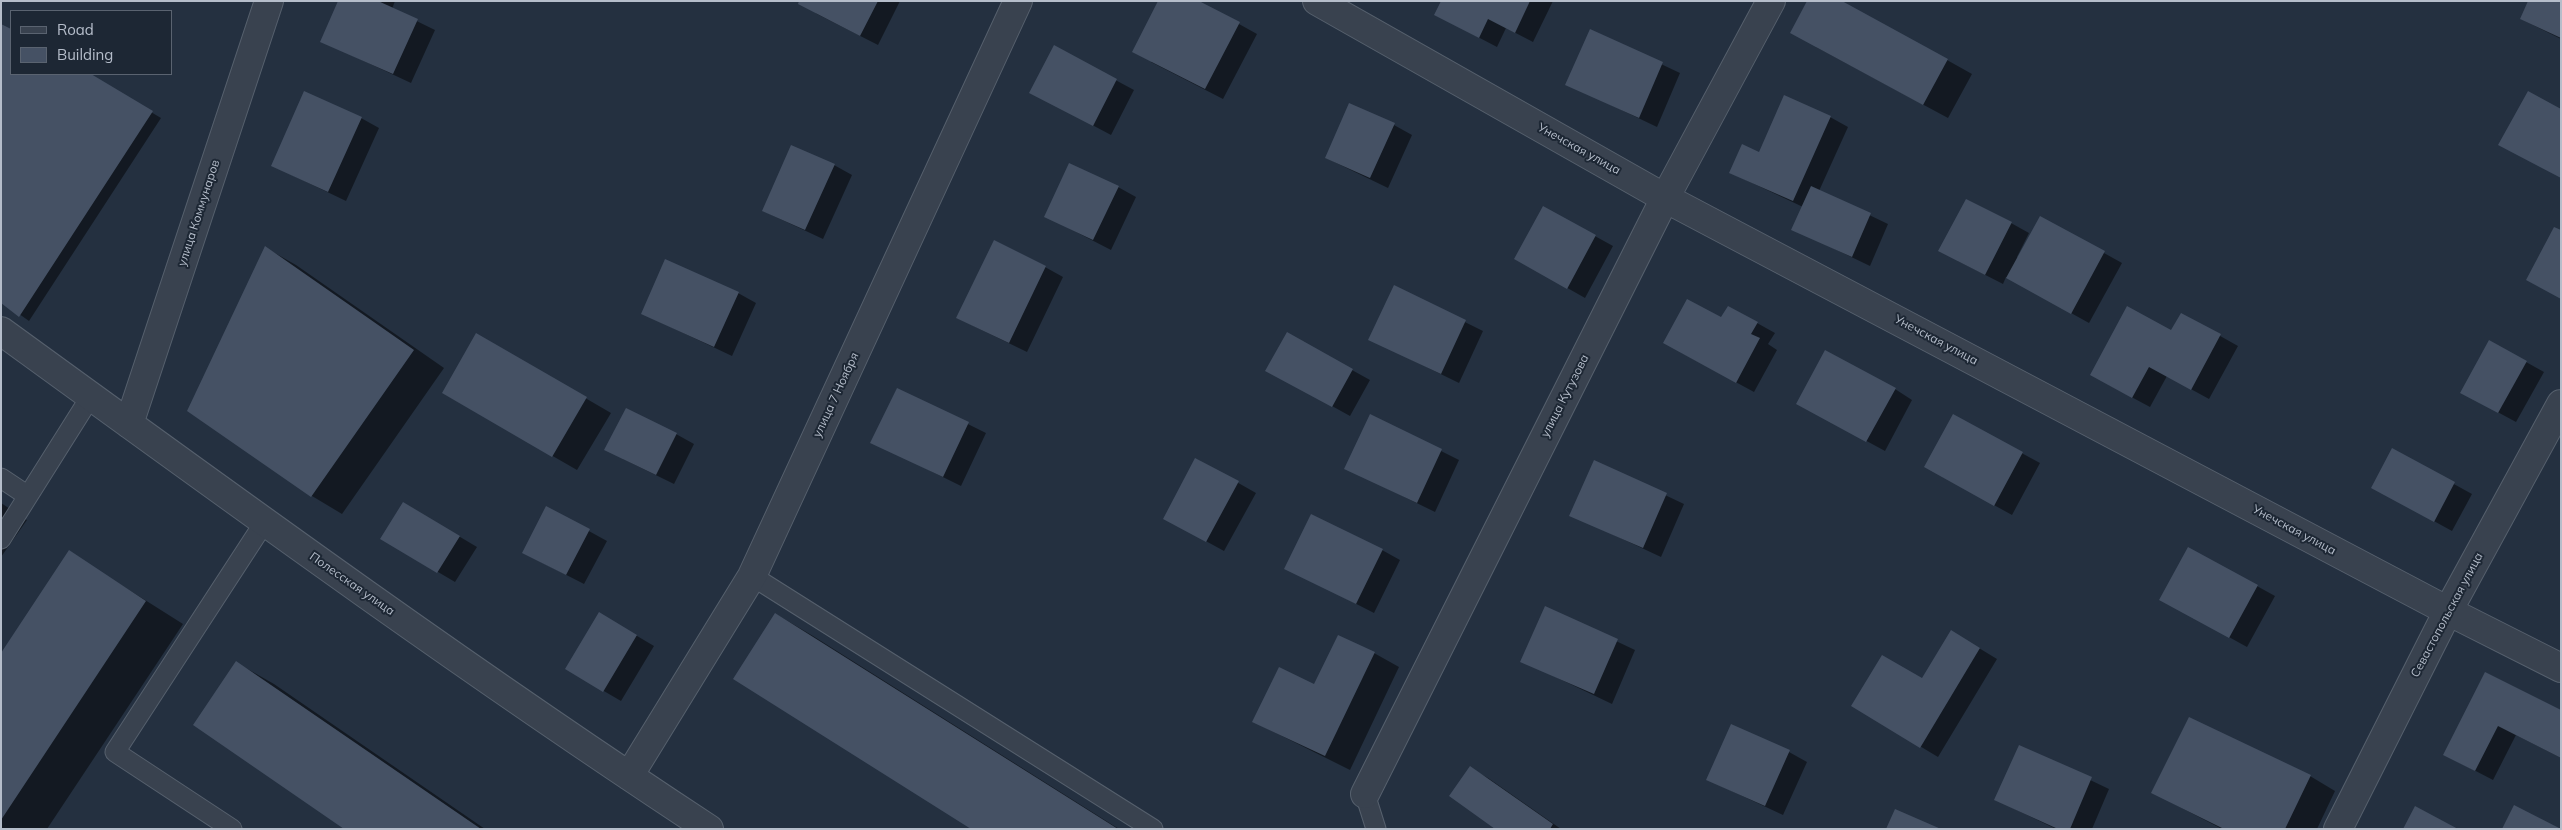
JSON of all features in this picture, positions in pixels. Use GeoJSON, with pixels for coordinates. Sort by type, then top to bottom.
{"type":"FeatureCollection","features":[{"type":"Feature","properties":{"kind":"street","name":"улица Коммунаров"},"geometry":{"type":"LineString","coordinates":[[129,424],[269,1]]}},
{"type":"Feature","properties":{"kind":"street","name":"улица 7 Ноября"},"geometry":{"type":"LineString","coordinates":[[629,776],[752,576],[1018,1]]}},
{"type":"Feature","properties":{"kind":"street","name":"Унечская улица"},"geometry":{"type":"LineString","coordinates":[[1317,1],[1665,198],[2448,611],[2561,668]]}},
{"type":"Feature","properties":{"kind":"street","name":"улица Кутузова"},"geometry":{"type":"LineString","coordinates":[[1365,794],[1665,198],[1771,1]]}},
{"type":"Feature","properties":{"kind":"street","name":"Полесская улица"},"geometry":{"type":"LineString","coordinates":[[1,331],[264,523],[629,776],[709,829]]}},
{"type":"Feature","properties":{"kind":"street","name":"Севастопольская улица"},"geometry":{"type":"LineString","coordinates":[[2338,829],[2448,611],[2561,404]]}},
{"type":"Feature","properties":{"kind":"lane"},"geometry":{"type":"LineString","coordinates":[[1,539],[91,396]]}},
{"type":"Feature","properties":{"kind":"lane"},"geometry":{"type":"LineString","coordinates":[[1,478],[28,496]]}},
{"type":"Feature","properties":{"kind":"lane"},"geometry":{"type":"LineString","coordinates":[[232,829],[115,752],[264,523]]}},
{"type":"Feature","properties":{"kind":"lane"},"geometry":{"type":"LineString","coordinates":[[752,576],[1153,829]]}},
{"type":"Feature","properties":{"kind":"lane"},"geometry":{"type":"LineString","coordinates":[[1365,794],[1376,829]]}},
{"type":"Feature","properties":{"kind":"building"},"geometry":{"type":"Polygon","coordinates":[[[338,1],[378,1],[418,19],[393,74],[320,42],[338,1]]]}},
{"type":"Feature","properties":{"kind":"building"},"geometry":{"type":"Polygon","coordinates":[[[799,1],[878,1],[860,36],[798,4],[799,1]]]}},
{"type":"Feature","properties":{"kind":"building"},"geometry":{"type":"Polygon","coordinates":[[[1158,1],[1199,1],[1240,22],[1205,89],[1132,52],[1158,1]]]}},
{"type":"Feature","properties":{"kind":"building"},"geometry":{"type":"Polygon","coordinates":[[[1441,1],[1530,1],[1515,33],[1488,19],[1479,38],[1434,15],[1441,1]]]}},
{"type":"Feature","properties":{"kind":"building"},"geometry":{"type":"Polygon","coordinates":[[[1807,1],[1842,1],[1948,59],[1923,105],[1790,33],[1807,1]]]}},
{"type":"Feature","properties":{"kind":"building"},"geometry":{"type":"Polygon","coordinates":[[[2528,1],[2561,1],[2561,38],[2520,19],[2528,1]]]}},
{"type":"Feature","properties":{"kind":"building"},"geometry":{"type":"Polygon","coordinates":[[[1,24],[10,28],[10,75],[93,75],[153,111],[19,317],[1,303],[1,24]]]}},
{"type":"Feature","properties":{"kind":"building"},"geometry":{"type":"Polygon","coordinates":[[[1590,29],[1663,62],[1639,118],[1565,85],[1590,29]]]}},
{"type":"Feature","properties":{"kind":"building"},"geometry":{"type":"Polygon","coordinates":[[[1054,45],[1117,79],[1093,126],[1029,93],[1054,45]]]}},
{"type":"Feature","properties":{"kind":"building"},"geometry":{"type":"Polygon","coordinates":[[[304,91],[362,117],[328,192],[271,166],[304,91]]]}},
{"type":"Feature","properties":{"kind":"building"},"geometry":{"type":"Polygon","coordinates":[[[2528,91],[2561,109],[2561,178],[2498,145],[2528,91]]]}},
{"type":"Feature","properties":{"kind":"building"},"geometry":{"type":"Polygon","coordinates":[[[1784,95],[1831,116],[1793,201],[1729,173],[1742,144],[1759,152],[1784,95]]]}},
{"type":"Feature","properties":{"kind":"building"},"geometry":{"type":"Polygon","coordinates":[[[1349,103],[1395,123],[1370,178],[1325,158],[1349,103]]]}},
{"type":"Feature","properties":{"kind":"building"},"geometry":{"type":"Polygon","coordinates":[[[791,145],[835,164],[805,230],[762,211],[791,145]]]}},
{"type":"Feature","properties":{"kind":"building"},"geometry":{"type":"Polygon","coordinates":[[[1069,163],[1119,186],[1093,240],[1044,217],[1069,163]]]}},
{"type":"Feature","properties":{"kind":"building"},"geometry":{"type":"Polygon","coordinates":[[[1811,186],[1871,213],[1852,257],[1791,230],[1811,186]]]}},
{"type":"Feature","properties":{"kind":"building"},"geometry":{"type":"Polygon","coordinates":[[[1966,199],[2012,222],[1985,275],[1938,251],[1966,199]]]}},
{"type":"Feature","properties":{"kind":"building"},"geometry":{"type":"Polygon","coordinates":[[[1543,206],[1596,235],[1567,289],[1514,259],[1543,206]]]}},
{"type":"Feature","properties":{"kind":"building"},"geometry":{"type":"Polygon","coordinates":[[[2040,216],[2105,251],[2071,314],[2006,278],[2040,216]]]}},
{"type":"Feature","properties":{"kind":"building"},"geometry":{"type":"Polygon","coordinates":[[[2554,227],[2561,230],[2561,299],[2526,280],[2554,227]]]}},
{"type":"Feature","properties":{"kind":"building"},"geometry":{"type":"Polygon","coordinates":[[[994,240],[1046,266],[1009,343],[956,318],[994,240]]]}},
{"type":"Feature","properties":{"kind":"building"},"geometry":{"type":"Polygon","coordinates":[[[265,246],[414,350],[311,497],[187,411],[265,246]]]}},
{"type":"Feature","properties":{"kind":"building"},"geometry":{"type":"Polygon","coordinates":[[[665,259],[739,292],[714,347],[641,314],[665,259]]]}},
{"type":"Feature","properties":{"kind":"building"},"geometry":{"type":"Polygon","coordinates":[[[1394,285],[1466,320],[1441,374],[1368,340],[1394,285]]]}},
{"type":"Feature","properties":{"kind":"building"},"geometry":{"type":"Polygon","coordinates":[[[1687,299],[1721,317],[1728,306],[1758,322],[1751,334],[1760,338],[1736,383],[1663,343],[1687,299]]]}},
{"type":"Feature","properties":{"kind":"building"},"geometry":{"type":"Polygon","coordinates":[[[2127,306],[2171,330],[2181,313],[2221,334],[2191,390],[2149,367],[2132,398],[2090,375],[2127,306]]]}},
{"type":"Feature","properties":{"kind":"building"},"geometry":{"type":"Polygon","coordinates":[[[1287,332],[1353,369],[1332,407],[1265,371],[1287,332]]]}},
{"type":"Feature","properties":{"kind":"building"},"geometry":{"type":"Polygon","coordinates":[[[476,333],[587,397],[552,457],[442,393],[476,333]]]}},
{"type":"Feature","properties":{"kind":"building"},"geometry":{"type":"Polygon","coordinates":[[[2489,340],[2527,361],[2498,413],[2460,393],[2489,340]]]}},
{"type":"Feature","properties":{"kind":"building"},"geometry":{"type":"Polygon","coordinates":[[[1825,350],[1896,388],[1866,442],[1796,404],[1825,350]]]}},
{"type":"Feature","properties":{"kind":"building"},"geometry":{"type":"Polygon","coordinates":[[[897,388],[969,422],[943,477],[870,443],[897,388]]]}},
{"type":"Feature","properties":{"kind":"building"},"geometry":{"type":"Polygon","coordinates":[[[626,408],[677,433],[656,475],[604,450],[626,408]]]}},
{"type":"Feature","properties":{"kind":"building"},"geometry":{"type":"Polygon","coordinates":[[[1370,414],[1442,449],[1417,503],[1344,469],[1370,414]]]}},
{"type":"Feature","properties":{"kind":"building"},"geometry":{"type":"Polygon","coordinates":[[[1953,414],[2023,452],[1994,506],[1924,467],[1953,414]]]}},
{"type":"Feature","properties":{"kind":"building"},"geometry":{"type":"Polygon","coordinates":[[[2392,448],[2455,482],[2434,522],[2371,488],[2392,448]]]}},
{"type":"Feature","properties":{"kind":"building"},"geometry":{"type":"Polygon","coordinates":[[[1195,458],[1239,481],[1206,542],[1163,519],[1195,458]]]}},
{"type":"Feature","properties":{"kind":"building"},"geometry":{"type":"Polygon","coordinates":[[[1594,460],[1667,493],[1643,548],[1569,516],[1594,460]]]}},
{"type":"Feature","properties":{"kind":"building"},"geometry":{"type":"Polygon","coordinates":[[[403,502],[460,536],[437,573],[380,539],[403,502]]]}},
{"type":"Feature","properties":{"kind":"building"},"geometry":{"type":"Polygon","coordinates":[[[546,506],[590,529],[566,575],[522,553],[546,506]]]}},
{"type":"Feature","properties":{"kind":"building"},"geometry":{"type":"Polygon","coordinates":[[[1311,514],[1383,549],[1356,604],[1284,569],[1311,514]]]}},
{"type":"Feature","properties":{"kind":"building"},"geometry":{"type":"Polygon","coordinates":[[[2188,547],[2258,585],[2229,638],[2159,600],[2188,547]]]}},
{"type":"Feature","properties":{"kind":"building"},"geometry":{"type":"Polygon","coordinates":[[[69,550],[146,601],[1,820],[1,653],[69,550]]]}},
{"type":"Feature","properties":{"kind":"building"},"geometry":{"type":"Polygon","coordinates":[[[1545,606],[1618,639],[1594,694],[1520,662],[1545,606]]]}},
{"type":"Feature","properties":{"kind":"building"},"geometry":{"type":"Polygon","coordinates":[[[599,612],[637,635],[603,692],[565,669],[599,612]]]}},
{"type":"Feature","properties":{"kind":"building"},"geometry":{"type":"Polygon","coordinates":[[[775,613],[1118,829],[971,829],[733,679],[775,613]]]}},
{"type":"Feature","properties":{"kind":"building"},"geometry":{"type":"Polygon","coordinates":[[[1951,630],[1980,648],[1920,748],[1851,706],[1882,655],[1922,678],[1951,630]]]}},
{"type":"Feature","properties":{"kind":"building"},"geometry":{"type":"Polygon","coordinates":[[[1338,635],[1375,652],[1325,756],[1252,722],[1279,667],[1314,684],[1338,635]]]}},
{"type":"Feature","properties":{"kind":"building"},"geometry":{"type":"Polygon","coordinates":[[[236,661],[481,829],[344,829],[193,725],[236,661]]]}},
{"type":"Feature","properties":{"kind":"building"},"geometry":{"type":"Polygon","coordinates":[[[2485,672],[2561,710],[2561,758],[2498,726],[2475,771],[2443,755],[2485,672]]]}},
{"type":"Feature","properties":{"kind":"building"},"geometry":{"type":"Polygon","coordinates":[[[2189,717],[2311,775],[2285,829],[2224,829],[2151,793],[2189,717]]]}},
{"type":"Feature","properties":{"kind":"building"},"geometry":{"type":"Polygon","coordinates":[[[1731,724],[1790,750],[1765,806],[1706,780],[1731,724]]]}},
{"type":"Feature","properties":{"kind":"building"},"geometry":{"type":"Polygon","coordinates":[[[2019,745],[2092,777],[2070,829],[2058,829],[1994,800],[2019,745]]]}},
{"type":"Feature","properties":{"kind":"building"},"geometry":{"type":"Polygon","coordinates":[[[1470,766],[1553,824],[1550,829],[1495,829],[1449,796],[1470,766]]]}},
{"type":"Feature","properties":{"kind":"building"},"geometry":{"type":"Polygon","coordinates":[[[2514,805],[2561,829],[2502,829],[2514,805]]]}},
{"type":"Feature","properties":{"kind":"building"},"geometry":{"type":"Polygon","coordinates":[[[2415,806],[2458,829],[2403,829],[2415,806]]]}},
{"type":"Feature","properties":{"kind":"building"},"geometry":{"type":"Polygon","coordinates":[[[1895,809],[1941,829],[1886,829],[1895,809]]]}}]}
